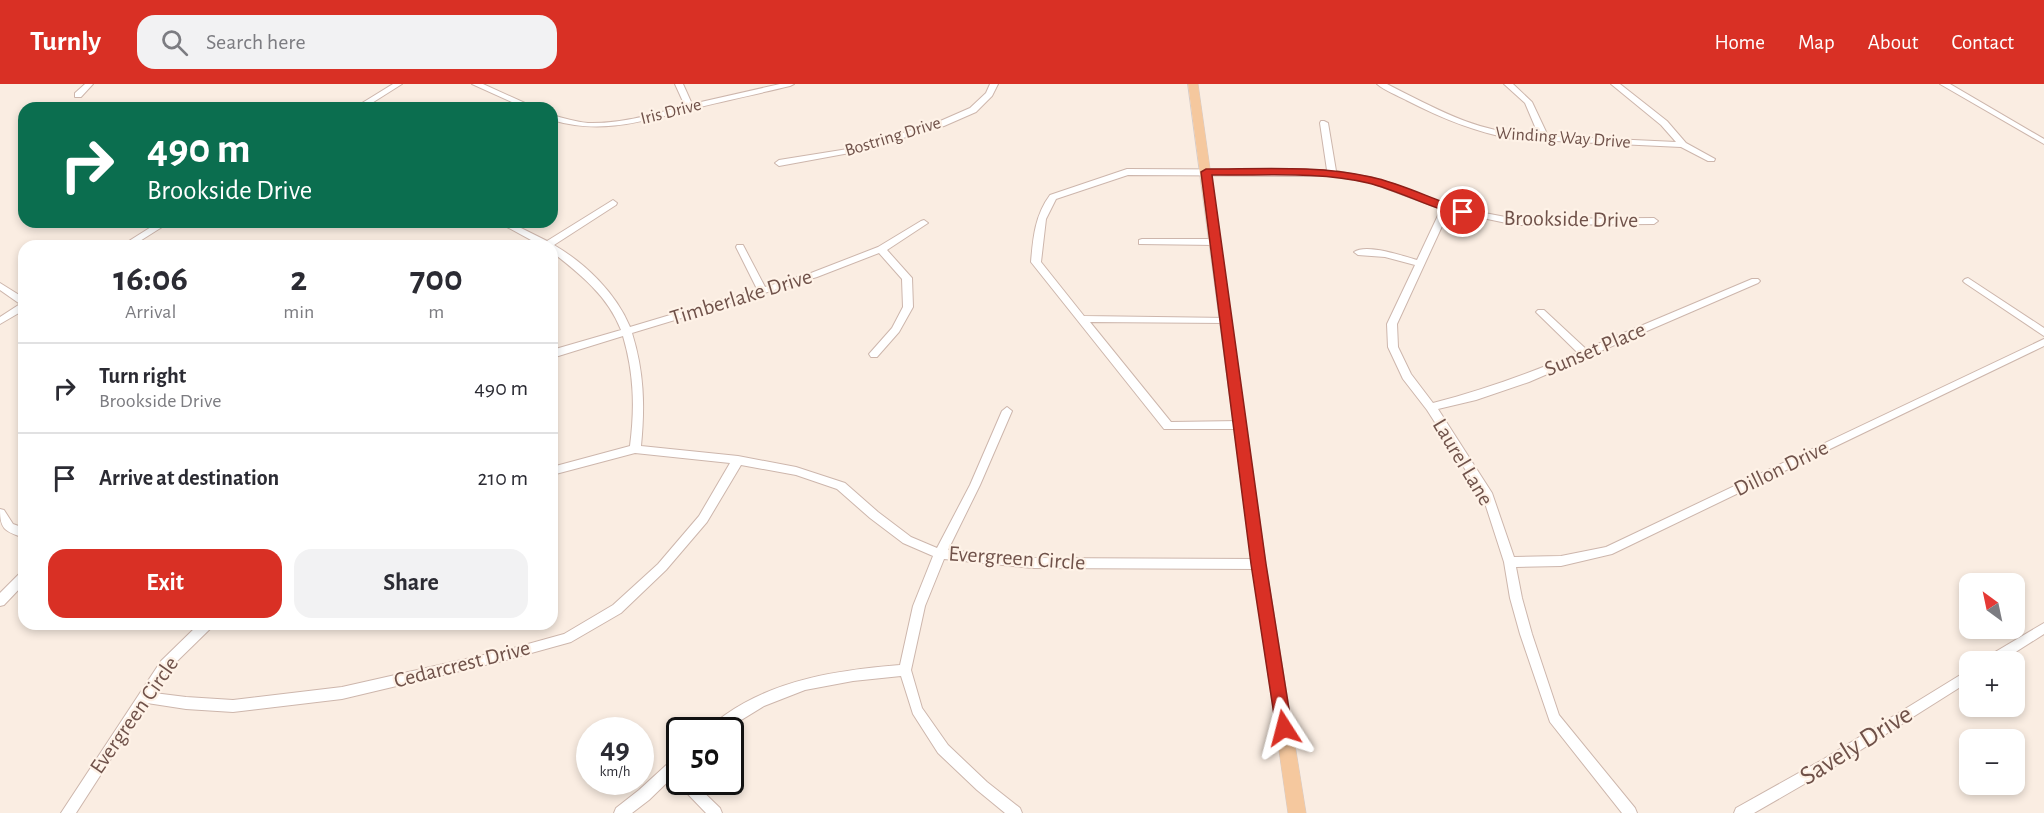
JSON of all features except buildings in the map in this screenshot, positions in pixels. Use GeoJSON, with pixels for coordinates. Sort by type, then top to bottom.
{"type":"FeatureCollection","features":[{"type":"Feature","properties":{"kind":"main road"},"geometry":{"type":"LineString","coordinates":[[1193,84],[1258,564],[1297,813]]}},
{"type":"Feature","properties":{"kind":"street"},"geometry":{"type":"LineString","coordinates":[[78,95],[89,84]]}},
{"type":"Feature","properties":{"kind":"street"},"geometry":{"type":"LineString","coordinates":[[368,102],[398,84]]}},
{"type":"Feature","properties":{"kind":"street"},"geometry":{"type":"LineString","coordinates":[[476,84],[518,102]]}},
{"type":"Feature","properties":{"kind":"street"},"geometry":{"type":"LineString","coordinates":[[679,84],[689,107]]}},
{"type":"Feature","properties":{"kind":"street","name":"Iris Drive"},"geometry":{"type":"LineString","coordinates":[[558,119],[572,125],[597,126],[632,121],[789,84]]}},
{"type":"Feature","properties":{"kind":"street","name":"Bostring Drive"},"geometry":{"type":"LineString","coordinates":[[779,163],[855,150],[940,124],[973,110],[989,94],[994,84]]}},
{"type":"Feature","properties":{"kind":"street","name":"Winding Way Drive"},"geometry":{"type":"LineString","coordinates":[[1381,84],[1469,127],[1513,137],[1683,145]]}},
{"type":"Feature","properties":{"kind":"street"},"geometry":{"type":"LineString","coordinates":[[1508,84],[1528,102],[1544,137]]}},
{"type":"Feature","properties":{"kind":"street"},"geometry":{"type":"LineString","coordinates":[[1615,84],[1664,123],[1683,145],[1711,159]]}},
{"type":"Feature","properties":{"kind":"street"},"geometry":{"type":"LineString","coordinates":[[1944,84],[2044,142]]}},
{"type":"Feature","properties":{"kind":"street"},"geometry":{"type":"LineString","coordinates":[[1324,123],[1332,173]]}},
{"type":"Feature","properties":{"kind":"street","name":"Brookside Drive"},"geometry":{"type":"LineString","coordinates":[[1081,319],[1036,262],[1037,242],[1047,203],[1053,197],[1127,172],[1332,173],[1371,180],[1446,208],[1516,222],[1654,221]]}},
{"type":"Feature","properties":{"kind":"street"},"geometry":{"type":"LineString","coordinates":[[558,240],[614,202]]}},
{"type":"Feature","properties":{"kind":"street","name":"Laurel Lane"},"geometry":{"type":"LineString","coordinates":[[1446,208],[1418,263],[1392,324],[1393,347],[1407,376],[1431,407],[1488,496],[1510,562],[1516,598],[1526,634],[1554,718],[1630,813]]}},
{"type":"Feature","properties":{"kind":"street","name":"Timberlake Drive"},"geometry":{"type":"LineString","coordinates":[[558,352],[814,275],[882,249],[924,223]]}},
{"type":"Feature","properties":{"kind":"street"},"geometry":{"type":"LineString","coordinates":[[135,240],[156,228]]}},
{"type":"Feature","properties":{"kind":"street"},"geometry":{"type":"LineString","coordinates":[[514,228],[538,240]]}},
{"type":"Feature","properties":{"kind":"street"},"geometry":{"type":"LineString","coordinates":[[1142,242],[1215,242]]}},
{"type":"Feature","properties":{"kind":"street"},"geometry":{"type":"LineString","coordinates":[[741,247],[762,290]]}},
{"type":"Feature","properties":{"kind":"street"},"geometry":{"type":"LineString","coordinates":[[874,354],[896,330],[908,307],[908,278],[882,249]]}},
{"type":"Feature","properties":{"kind":"street"},"geometry":{"type":"LineString","coordinates":[[558,252],[578,267],[601,290],[616,309],[626,332],[636,378],[639,410],[634,449]]}},
{"type":"Feature","properties":{"kind":"street"},"geometry":{"type":"LineString","coordinates":[[1358,252],[1385,254],[1418,263]]}},
{"type":"Feature","properties":{"kind":"street","name":"Sunset Place"},"geometry":{"type":"LineString","coordinates":[[1431,407],[1476,396],[1526,379],[1755,281]]}},
{"type":"Feature","properties":{"kind":"street"},"geometry":{"type":"LineString","coordinates":[[1968,281],[2044,333]]}},
{"type":"Feature","properties":{"kind":"street"},"geometry":{"type":"LineString","coordinates":[[0,286],[18,298]]}},
{"type":"Feature","properties":{"kind":"street"},"geometry":{"type":"LineString","coordinates":[[0,321],[18,310]]}},
{"type":"Feature","properties":{"kind":"street"},"geometry":{"type":"LineString","coordinates":[[1541,312],[1584,353]]}},
{"type":"Feature","properties":{"kind":"street"},"geometry":{"type":"LineString","coordinates":[[1081,319],[1226,320]]}},
{"type":"Feature","properties":{"kind":"street"},"geometry":{"type":"LineString","coordinates":[[1081,319],[1168,426],[1240,425]]}},
{"type":"Feature","properties":{"kind":"street","name":"Dillon Drive"},"geometry":{"type":"LineString","coordinates":[[1510,562],[1561,561],[1608,551],[2044,342]]}},
{"type":"Feature","properties":{"kind":"street"},"geometry":{"type":"LineString","coordinates":[[1007,411],[975,485],[940,554],[919,606],[905,670],[916,710],[943,749],[1015,813]]}},
{"type":"Feature","properties":{"kind":"street","name":"Evergreen Circle"},"geometry":{"type":"LineString","coordinates":[[558,469],[634,449],[738,460],[796,471],[841,486],[907,540],[940,554],[1032,562],[1258,564]]}},
{"type":"Feature","properties":{"kind":"street","name":"Cedarcrest Drive"},"geometry":{"type":"LineString","coordinates":[[143,697],[232,706],[342,693],[506,655],[567,638],[617,609],[662,567],[703,519],[738,460]]}},
{"type":"Feature","properties":{"kind":"street"},"geometry":{"type":"LineString","coordinates":[[0,513],[9,527],[18,531]]}},
{"type":"Feature","properties":{"kind":"street"},"geometry":{"type":"LineString","coordinates":[[0,601],[18,582]]}},
{"type":"Feature","properties":{"kind":"street"},"geometry":{"type":"LineString","coordinates":[[2007,651],[2044,628]]}},
{"type":"Feature","properties":{"kind":"street","name":"Evergreen Circle"},"geometry":{"type":"LineString","coordinates":[[68,813],[165,665],[201,630]]}},
{"type":"Feature","properties":{"kind":"street"},"geometry":{"type":"LineString","coordinates":[[731,717],[771,694],[814,682],[860,674],[905,670]]}},
{"type":"Feature","properties":{"kind":"street","name":"Savely Drive"},"geometry":{"type":"LineString","coordinates":[[1741,813],[1827,764],[1959,681]]}},
{"type":"Feature","properties":{"kind":"street"},"geometry":{"type":"LineString","coordinates":[[621,813],[666,777]]}},
{"type":"Feature","properties":{"kind":"street"},"geometry":{"type":"LineString","coordinates":[[698,795],[715,813]]}},
{"type":"Feature","properties":{"kind":"route"},"geometry":{"type":"LineString","coordinates":[[1284,728],[1258,564],[1206,172],[1332,173],[1371,180],[1446,208],[1463,212]]}}]}
